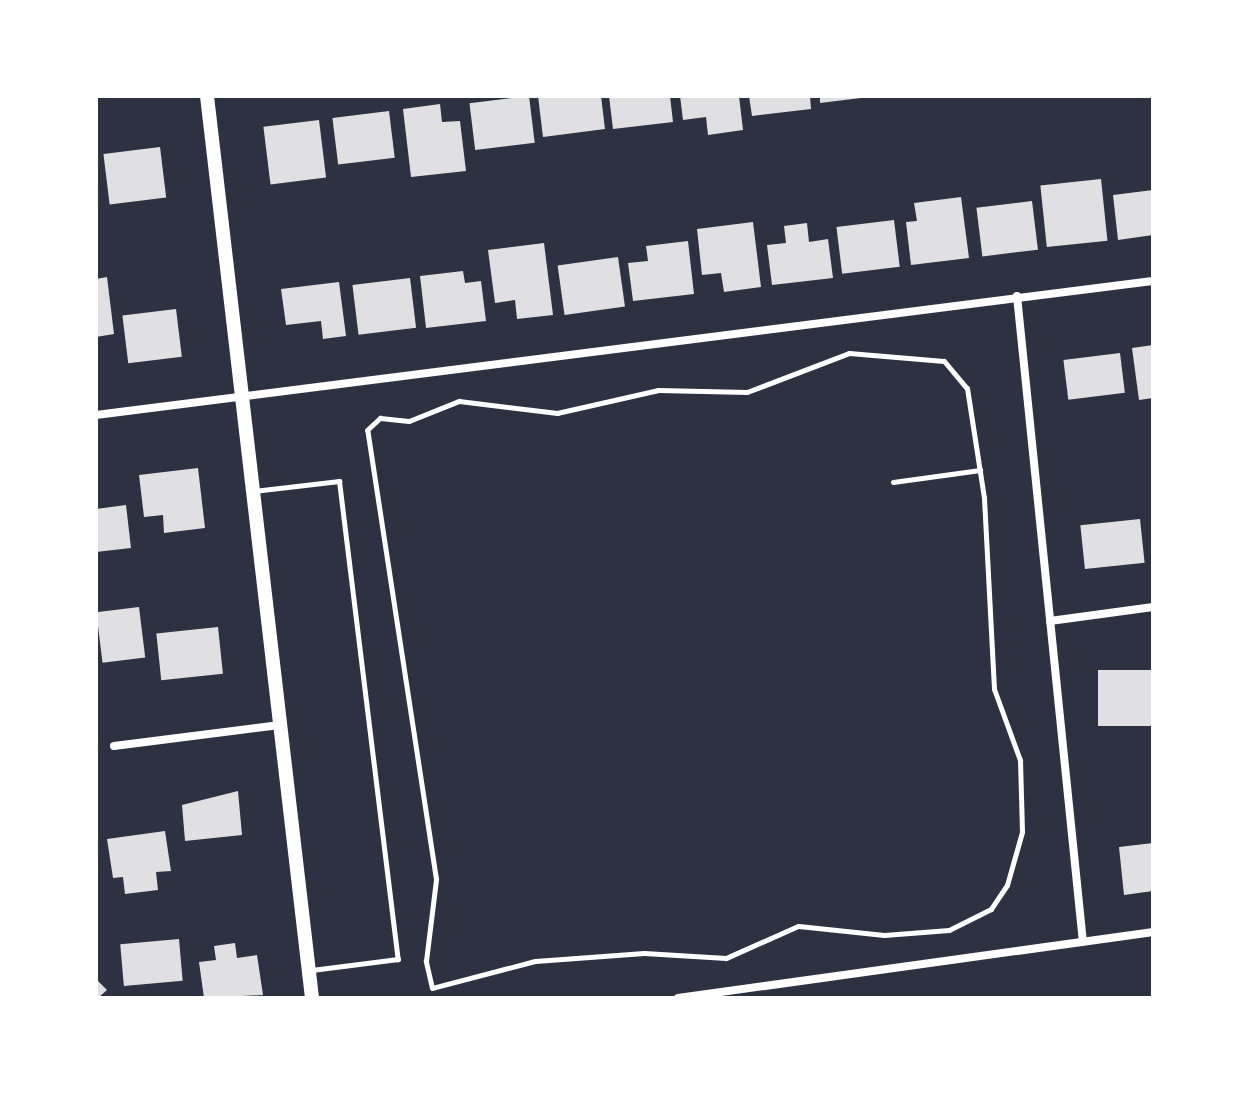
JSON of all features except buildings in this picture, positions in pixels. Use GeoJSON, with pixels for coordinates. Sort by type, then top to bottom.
{"type":"FeatureCollection","features":[{"type":"Feature","properties":{"kind":"street"},"geometry":{"type":"LineString","coordinates":[[207,96],[312,998]]}},
{"type":"Feature","properties":{"kind":"street"},"geometry":{"type":"LineString","coordinates":[[96,415],[241,393],[1153,281]]}},
{"type":"Feature","properties":{"kind":"street"},"geometry":{"type":"LineString","coordinates":[[1017,296],[1083,942]]}},
{"type":"Feature","properties":{"kind":"street"},"geometry":{"type":"LineString","coordinates":[[1050,621],[1153,607]]}},
{"type":"Feature","properties":{"kind":"street"},"geometry":{"type":"LineString","coordinates":[[114,746],[280,725]]}},
{"type":"Feature","properties":{"kind":"street"},"geometry":{"type":"LineString","coordinates":[[678,998],[1153,932]]}},
{"type":"Feature","properties":{"kind":"lane"},"geometry":{"type":"LineString","coordinates":[[252,491],[339,481],[398,959],[308,970]]}},
{"type":"Feature","properties":{"kind":"path"},"geometry":{"type":"LineString","coordinates":[[849,353],[911,355],[957,371],[980,470],[992,674],[1020,760],[1022,832],[1019,857],[991,909],[949,930],[884,935],[798,926],[726,958],[644,953],[524,962],[448,989],[432,988],[426,961],[436,879],[367,430],[380,418],[409,421],[459,401],[557,413],[658,390],[747,392],[849,353]]}},
{"type":"Feature","properties":{"kind":"path"},"geometry":{"type":"LineString","coordinates":[[893,482],[980,470]]}}]}
